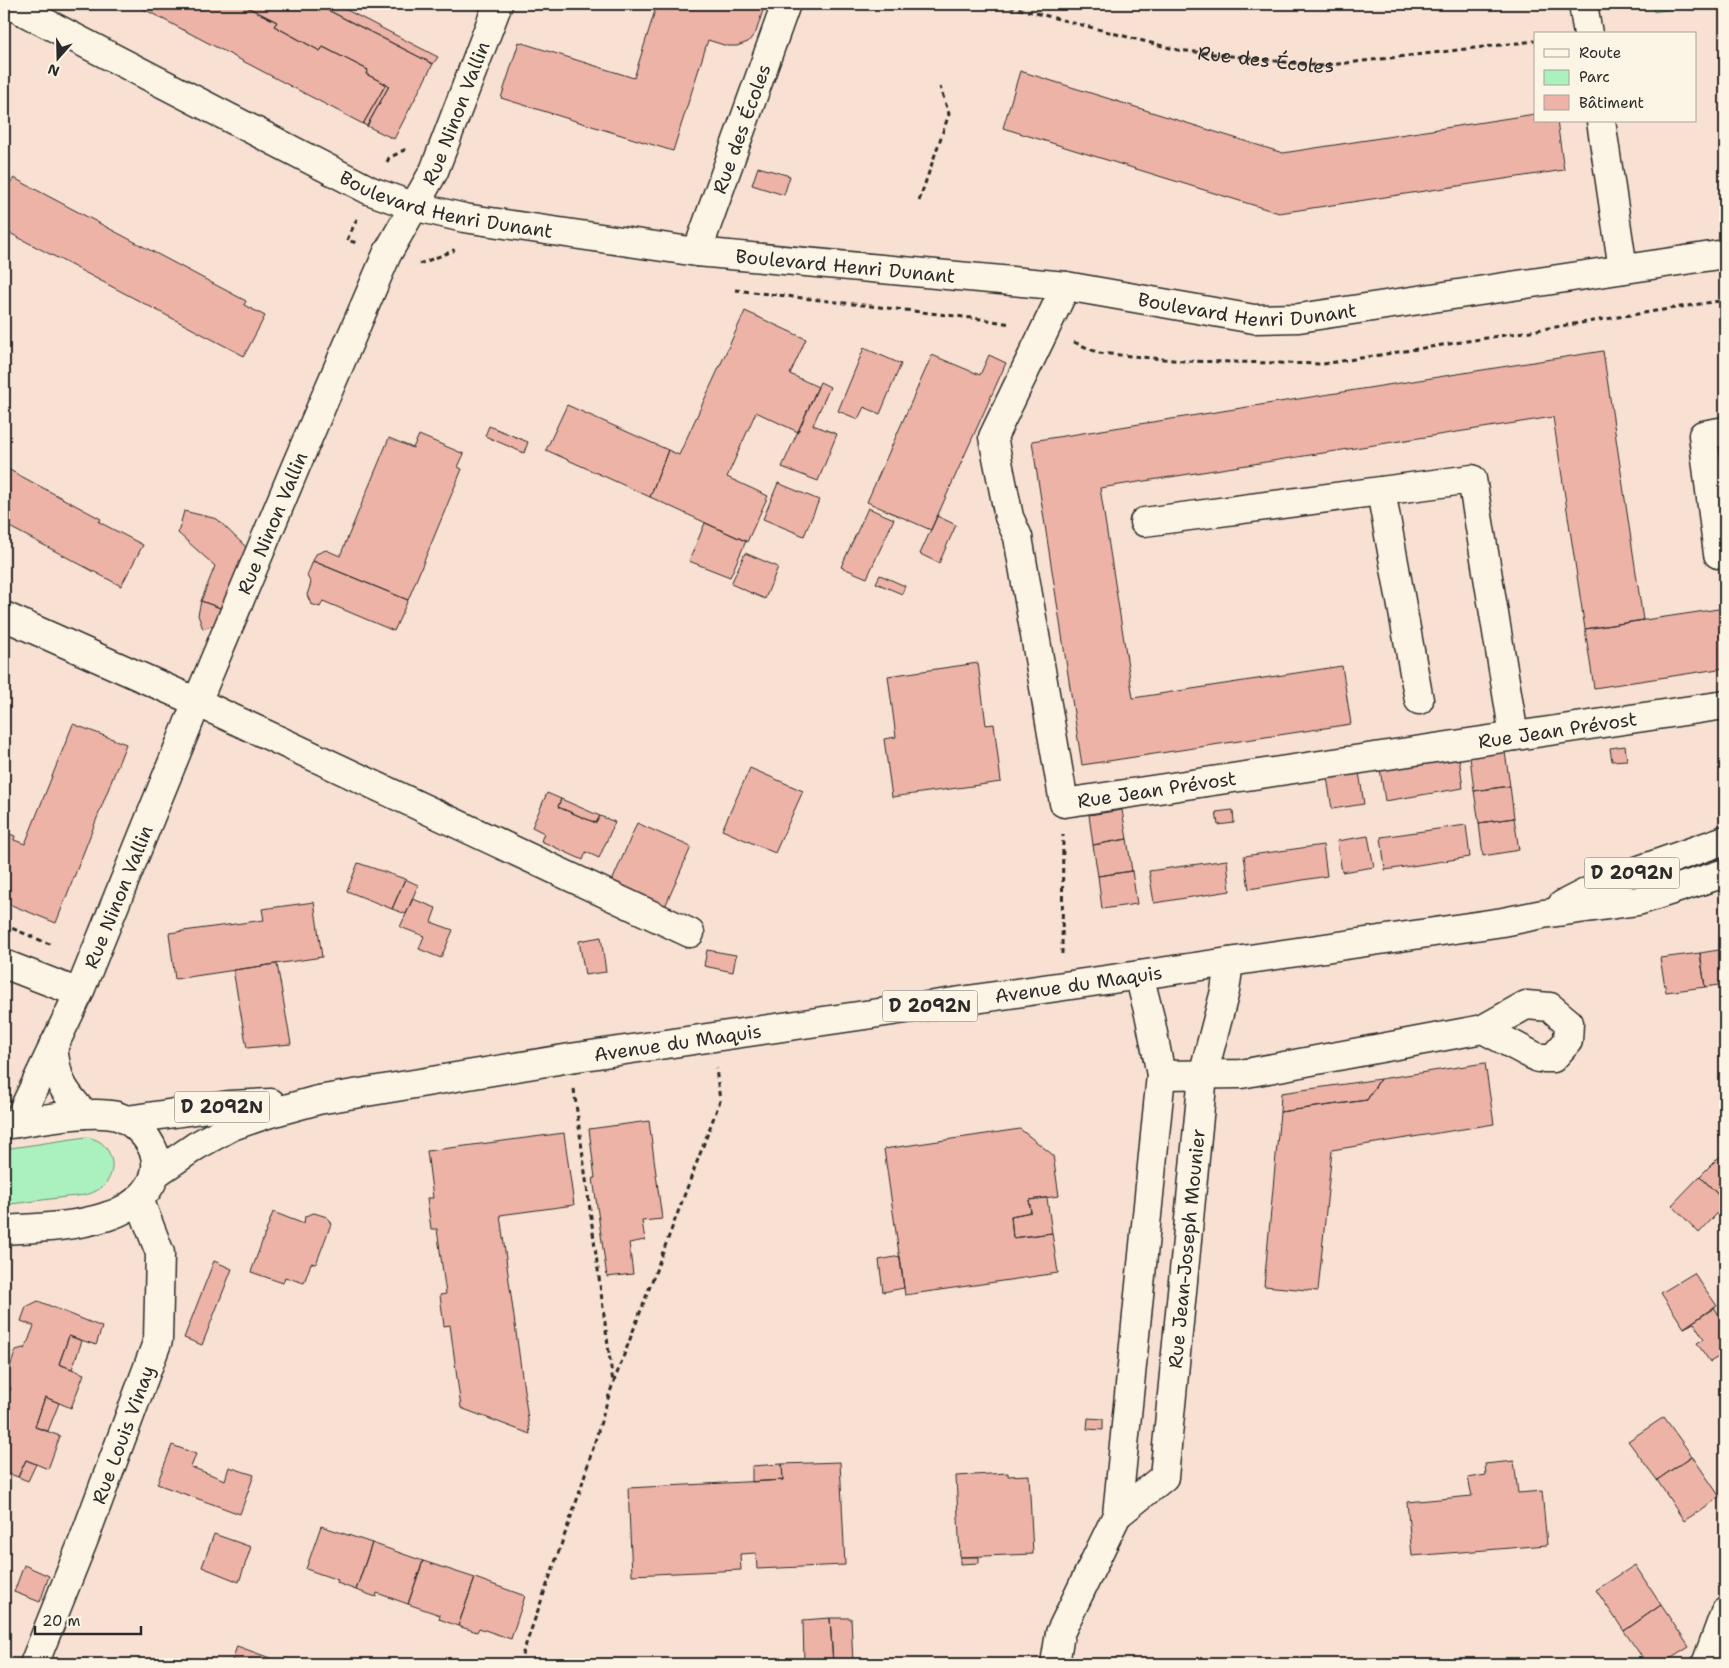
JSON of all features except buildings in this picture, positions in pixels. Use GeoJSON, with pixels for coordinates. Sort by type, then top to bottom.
{"type":"FeatureCollection","features":[{"type":"Feature","properties":{"kind":"street","name":"Boulevard Henri Dunant"},"geometry":{"type":"LineString","coordinates":[[9,4],[371,191],[413,206],[464,218],[697,252],[1066,286],[1254,319],[1300,318],[1725,254]]}},
{"type":"Feature","properties":{"kind":"street","name":"Rue Ninon Vallin"},"geometry":{"type":"LineString","coordinates":[[11,1124],[79,993],[197,702],[295,468],[387,254],[436,165],[498,4]]}},
{"type":"Feature","properties":{"kind":"street","name":"Rue des Écoles"},"geometry":{"type":"LineString","coordinates":[[697,252],[786,4]]}},
{"type":"Feature","properties":{"kind":"street"},"geometry":{"type":"LineString","coordinates":[[1583,4],[1588,32]]}},
{"type":"Feature","properties":{"kind":"street"},"geometry":{"type":"LineString","coordinates":[[1601,122],[1623,269]]}},
{"type":"Feature","properties":{"kind":"street","name":"Rue Jean Prévost"},"geometry":{"type":"LineString","coordinates":[[1066,286],[993,437],[1008,517],[1018,537],[1064,803],[1725,705]]}},
{"type":"Feature","properties":{"kind":"street"},"geometry":{"type":"LineString","coordinates":[[1718,554],[1703,434],[1725,431]]}},
{"type":"Feature","properties":{"kind":"street"},"geometry":{"type":"LineString","coordinates":[[1144,522],[1472,479],[1514,736]]}},
{"type":"Feature","properties":{"kind":"street"},"geometry":{"type":"LineString","coordinates":[[1381,491],[1419,700]]}},
{"type":"Feature","properties":{"kind":"street"},"geometry":{"type":"LineString","coordinates":[[4,616],[197,702],[690,933]]}},
{"type":"Feature","properties":{"kind":"street","name":"Avenue du Maquis"},"geometry":{"type":"LineString","coordinates":[[1543,914],[1611,880],[1725,840]]}},
{"type":"Feature","properties":{"kind":"street","name":"Avenue du Maquis"},"geometry":{"type":"LineString","coordinates":[[4,1230],[59,1226],[106,1217],[124,1209],[139,1199],[151,1187],[156,1174],[196,1146],[232,1126],[318,1100],[570,1058],[1638,901],[1725,873]]}},
{"type":"Feature","properties":{"kind":"street","name":"Rue Jean-Joseph Mounier"},"geometry":{"type":"LineString","coordinates":[[1117,1516],[1164,1477],[1203,1076],[1225,991],[1229,962]]}},
{"type":"Feature","properties":{"kind":"street"},"geometry":{"type":"LineString","coordinates":[[4,964],[79,993]]}},
{"type":"Feature","properties":{"kind":"street","name":"Rue Jean-Joseph Mounier"},"geometry":{"type":"LineString","coordinates":[[1055,1664],[1060,1633],[1117,1516],[1161,1075],[1150,1018],[1139,975]]}},
{"type":"Feature","properties":{"kind":"street"},"geometry":{"type":"LineString","coordinates":[[1161,1075],[1203,1076],[1241,1074],[1483,1029]]}},
{"type":"Feature","properties":{"kind":"street"},"geometry":{"type":"LineString","coordinates":[[53,1046],[56,1072],[66,1094],[84,1114]]}},
{"type":"Feature","properties":{"kind":"street","name":"Avenue du Maquis"},"geometry":{"type":"LineString","coordinates":[[11,1124],[84,1114],[115,1116],[127,1120],[229,1105],[318,1100]]}},
{"type":"Feature","properties":{"kind":"street"},"geometry":{"type":"LineString","coordinates":[[127,1120],[144,1134],[156,1158],[156,1174]]}},
{"type":"Feature","properties":{"kind":"street","name":"Rue Louis Vinay"},"geometry":{"type":"LineString","coordinates":[[34,1664],[84,1539],[158,1340],[160,1253],[139,1199]]}},
{"type":"Feature","properties":{"kind":"street"},"geometry":{"type":"LineString","coordinates":[[1706,1664],[1725,1612]]}},
{"type":"Feature","properties":{"kind":"path","name":"Rue des Écoles"},"geometry":{"type":"LineString","coordinates":[[1000,4],[1178,50],[1321,66],[1534,41]]}},
{"type":"Feature","properties":{"kind":"path"},"geometry":{"type":"LineString","coordinates":[[919,201],[949,114],[940,87]]}},
{"type":"Feature","properties":{"kind":"path"},"geometry":{"type":"LineString","coordinates":[[1058,987],[1062,950],[1064,803]]}},
{"type":"Feature","properties":{"kind":"path"},"geometry":{"type":"LineString","coordinates":[[4,925],[92,962]]}},
{"type":"Feature","properties":{"kind":"path"},"geometry":{"type":"LineString","coordinates":[[519,1664],[578,1497],[613,1383],[720,1101],[713,1037]]}},
{"type":"Feature","properties":{"kind":"path"},"geometry":{"type":"LineString","coordinates":[[570,1058],[613,1383]]}},
{"type":"Feature","properties":{"kind":"green space"},"geometry":{"type":"Polygon","coordinates":[[[1653,4],[1698,4],[1654,12],[1653,4]]]}},
{"type":"Feature","properties":{"kind":"green space"},"geometry":{"type":"Polygon","coordinates":[[[86,1137],[102,1143],[111,1158],[112,1168],[110,1177],[104,1185],[93,1193],[81,1196],[11,1204],[4,1203],[4,1149],[86,1137]]]}}]}
